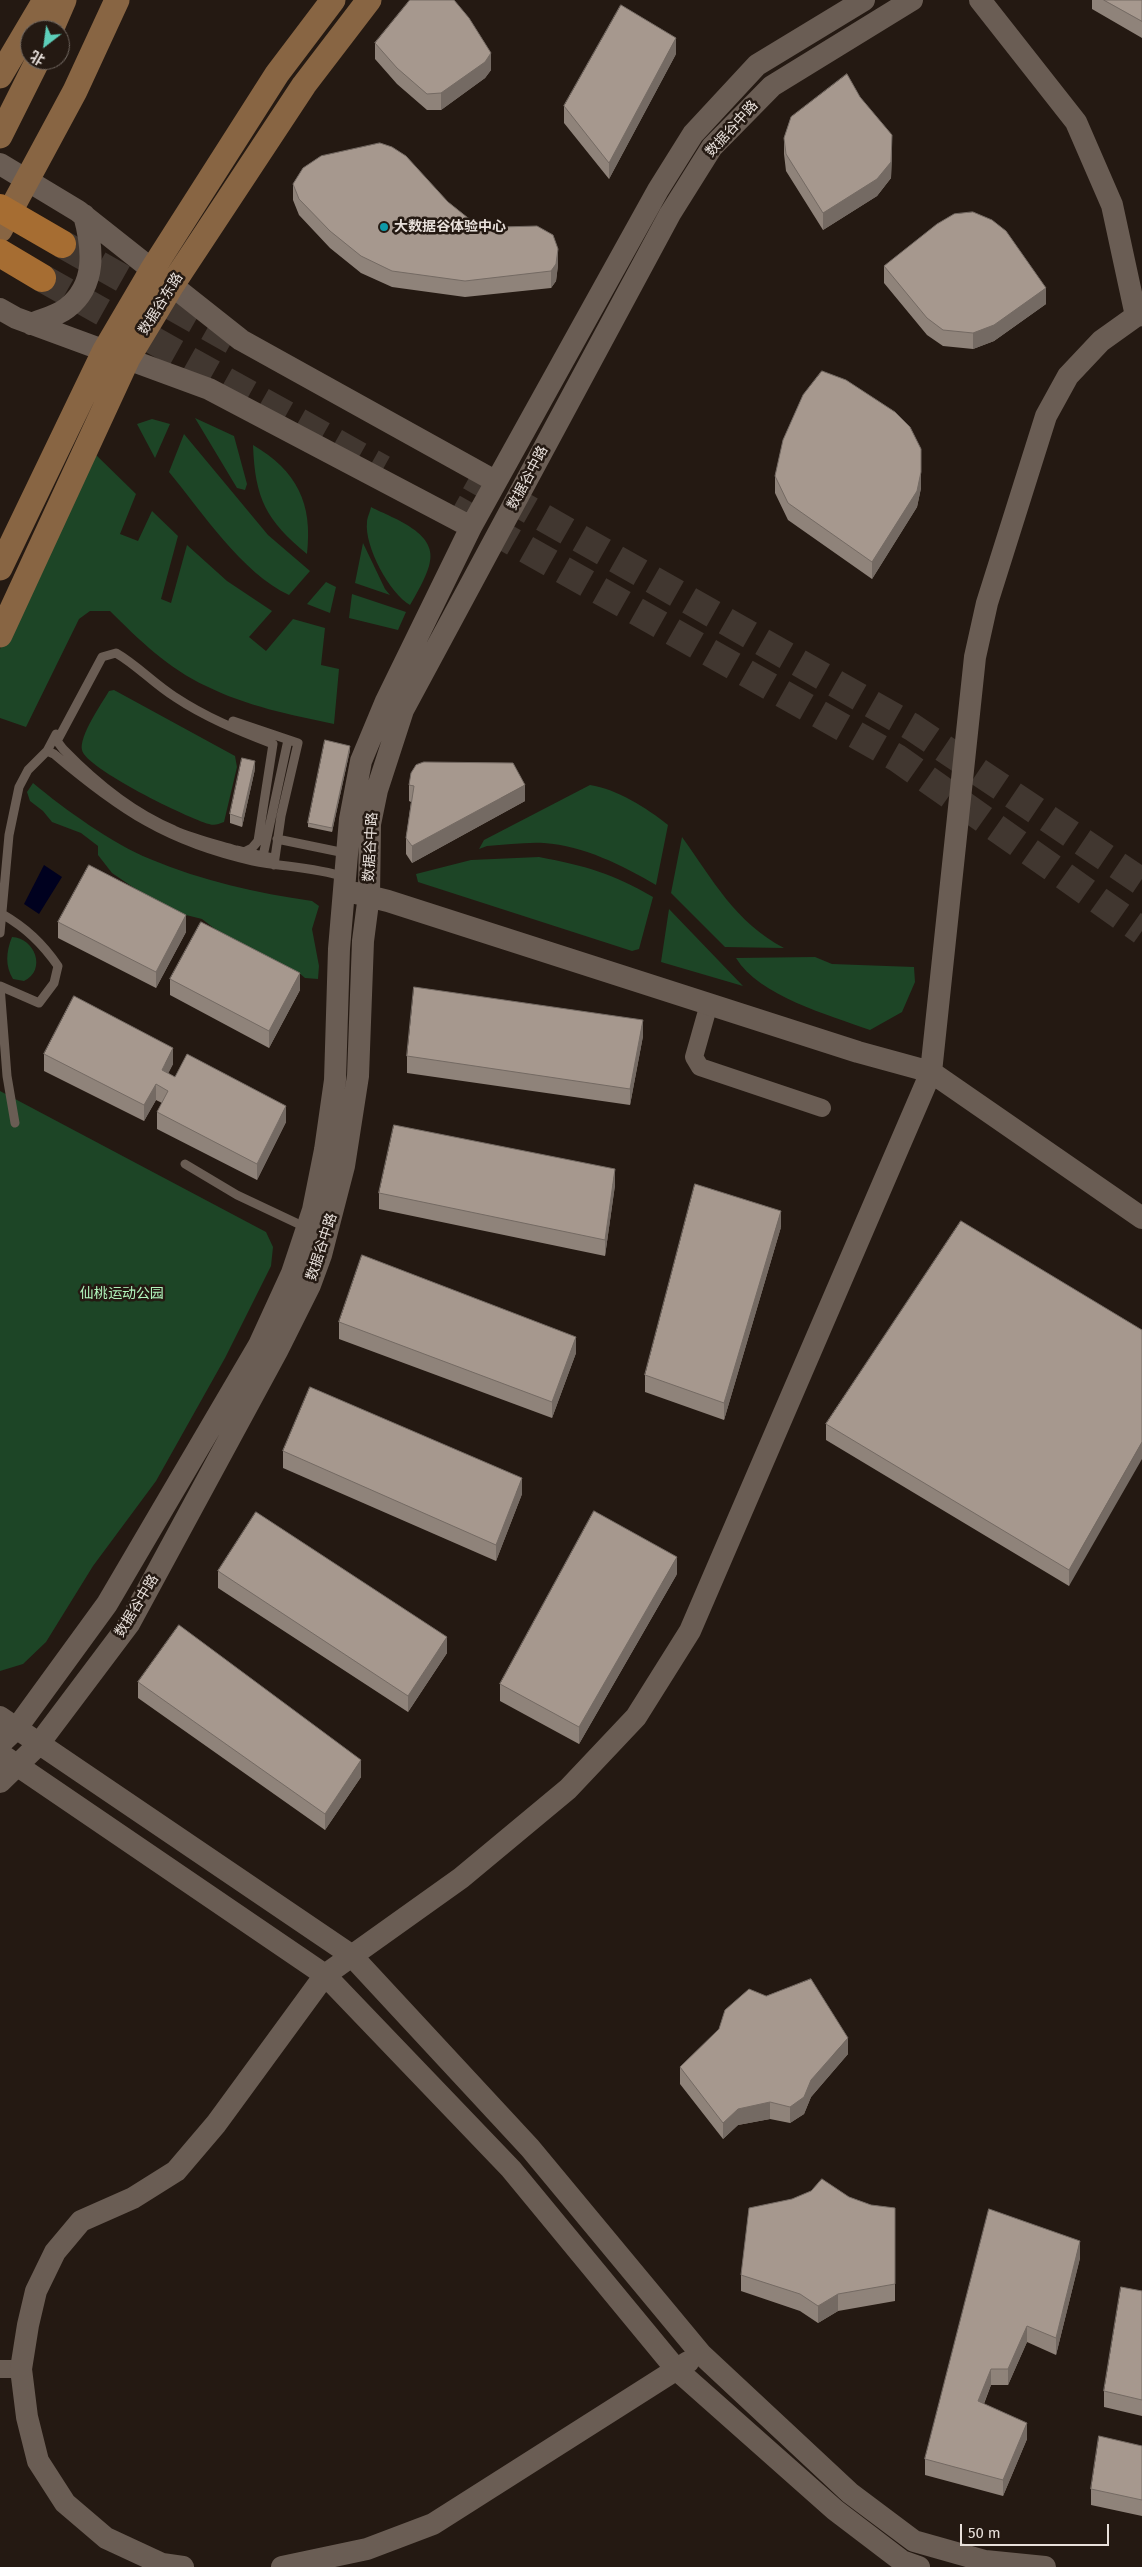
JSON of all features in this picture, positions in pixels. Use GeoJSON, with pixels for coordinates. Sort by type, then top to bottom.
{"type":"FeatureCollection","features":[{"type":"Feature","properties":{"kind":"main road"},"geometry":{"type":"LineString","coordinates":[[0,76],[45,0]]}},
{"type":"Feature","properties":{"kind":"main road"},"geometry":{"type":"LineString","coordinates":[[55,20],[64,0]]}},
{"type":"Feature","properties":{"kind":"main road"},"geometry":{"type":"LineString","coordinates":[[0,230],[75,91],[117,0]]}},
{"type":"Feature","properties":{"kind":"main road","name":"数据谷东路"},"geometry":{"type":"LineString","coordinates":[[0,635],[152,270],[277,74],[333,0]]}},
{"type":"Feature","properties":{"kind":"main road","name":"数据谷东路"},"geometry":{"type":"LineString","coordinates":[[0,568],[116,354],[172,285],[304,85],[369,0]]}},
{"type":"Feature","properties":{"kind":"main road"},"geometry":{"type":"LineString","coordinates":[[0,136],[33,70]]}},
{"type":"Feature","properties":{"kind":"main road"},"geometry":{"type":"LineString","coordinates":[[0,208],[62,244]]}},
{"type":"Feature","properties":{"kind":"main road"},"geometry":{"type":"LineString","coordinates":[[0,253],[42,278]]}},
{"type":"Feature","properties":{"kind":"street","name":"数据谷中路"},"geometry":{"type":"LineString","coordinates":[[0,1744],[8,1723],[107,1604],[259,1345],[292,1273],[307,1228],[325,1150],[335,1080],[339,949],[346,885],[350,819],[361,761],[372,731],[471,526],[658,190],[692,134],[757,65],[864,0]]}},
{"type":"Feature","properties":{"kind":"street","name":"数据谷中路"},"geometry":{"type":"LineString","coordinates":[[0,1782],[9,1759],[38,1745],[129,1624],[277,1351],[316,1270],[334,1211],[352,1127],[358,1076],[363,941],[369,895],[370,824],[377,790],[403,710],[676,206],[712,146],[772,86],[912,0]]}},
{"type":"Feature","properties":{"kind":"street"},"geometry":{"type":"LineString","coordinates":[[184,2567],[162,2564],[106,2538],[65,2503],[38,2461],[28,2417],[10,2369],[28,2325],[36,2292],[55,2252],[81,2221],[133,2198],[176,2171],[216,2124],[325,1975],[461,1878],[568,1789],[636,1717],[690,1631],[931,1072],[975,657],[987,603],[1046,416],[1068,376],[1101,341],[1139,316],[1112,205],[1076,122],[980,0]]}},
{"type":"Feature","properties":{"kind":"street"},"geometry":{"type":"LineString","coordinates":[[0,164],[81,213],[241,340],[496,481]]}},
{"type":"Feature","properties":{"kind":"street"},"geometry":{"type":"LineString","coordinates":[[16,317],[66,310],[75,301],[83,288],[91,264],[92,250],[81,213]]}},
{"type":"Feature","properties":{"kind":"street"},"geometry":{"type":"LineString","coordinates":[[16,317],[208,389],[471,526]]}},
{"type":"Feature","properties":{"kind":"street"},"geometry":{"type":"LineString","coordinates":[[346,885],[369,895],[858,1052],[931,1072],[1142,1218]]}},
{"type":"Feature","properties":{"kind":"street"},"geometry":{"type":"LineString","coordinates":[[709,1004],[694,1057],[700,1067],[822,1108]]}},
{"type":"Feature","properties":{"kind":"street"},"geometry":{"type":"LineString","coordinates":[[8,1723],[351,1955],[530,2148],[701,2354],[850,2493],[914,2540],[985,2561],[1046,2567]]}},
{"type":"Feature","properties":{"kind":"street"},"geometry":{"type":"LineString","coordinates":[[9,1759],[325,1975],[511,2169],[676,2369],[835,2510],[905,2565],[929,2545]]}},
{"type":"Feature","properties":{"kind":"street"},"geometry":{"type":"LineString","coordinates":[[282,2567],[367,2549],[433,2524],[701,2354]]}},
{"type":"Feature","properties":{"kind":"street"},"geometry":{"type":"LineString","coordinates":[[939,2567],[957,2554]]}},
{"type":"Feature","properties":{"kind":"lane"},"geometry":{"type":"LineString","coordinates":[[0,932],[9,835],[20,787],[28,770],[48,751],[91,668],[102,653],[109,649],[127,652],[188,701],[213,714],[298,743],[277,839],[274,862]]}},
{"type":"Feature","properties":{"kind":"lane"},"geometry":{"type":"LineString","coordinates":[[244,852],[252,848],[258,841],[273,744],[207,716],[175,697],[128,660],[116,653],[102,657],[57,741],[91,775],[156,821],[175,830],[244,852],[263,856],[274,862]]}},
{"type":"Feature","properties":{"kind":"lane"},"geometry":{"type":"LineString","coordinates":[[263,856],[288,740]]}},
{"type":"Feature","properties":{"kind":"lane"},"geometry":{"type":"LineString","coordinates":[[48,751],[106,797],[156,828],[201,846],[334,873],[346,885]]}},
{"type":"Feature","properties":{"kind":"lane"},"geometry":{"type":"LineString","coordinates":[[277,839],[348,854]]}},
{"type":"Feature","properties":{"kind":"lane"},"geometry":{"type":"LineString","coordinates":[[2,914],[20,924],[42,943],[58,966],[54,983],[39,1003],[0,986],[7,1076],[15,1123]]}},
{"type":"Feature","properties":{"kind":"lane"},"geometry":{"type":"LineString","coordinates":[[186,1164],[237,1195],[307,1228]]}},
{"type":"Feature","properties":{"kind":"green space"},"geometry":{"type":"Polygon","coordinates":[[[195,418],[234,436],[247,484],[245,490],[237,488],[195,418]]]}},
{"type":"Feature","properties":{"kind":"green space"},"geometry":{"type":"Polygon","coordinates":[[[152,419],[170,424],[155,458],[137,424],[152,419]]]}},
{"type":"Feature","properties":{"kind":"green space"},"geometry":{"type":"Polygon","coordinates":[[[184,434],[268,535],[310,571],[289,595],[272,585],[239,557],[209,523],[169,472],[184,434]]]}},
{"type":"Feature","properties":{"kind":"green space"},"geometry":{"type":"Polygon","coordinates":[[[253,445],[281,466],[299,490],[307,519],[307,554],[272,519],[265,507],[257,480],[253,445]]]}},
{"type":"Feature","properties":{"kind":"green space"},"geometry":{"type":"Polygon","coordinates":[[[93,452],[136,494],[120,534],[138,541],[152,511],[178,536],[161,599],[171,603],[187,545],[227,581],[272,611],[249,637],[266,651],[293,619],[325,628],[321,665],[339,669],[334,724],[285,713],[237,699],[192,679],[143,643],[110,611],[90,611],[79,619],[26,727],[0,718],[0,649],[93,452]]]}},
{"type":"Feature","properties":{"kind":"green space"},"geometry":{"type":"Polygon","coordinates":[[[371,507],[413,529],[422,536],[428,545],[431,554],[429,566],[410,605],[394,591],[374,556],[367,532],[367,520],[371,507]]]}},
{"type":"Feature","properties":{"kind":"green space"},"geometry":{"type":"Polygon","coordinates":[[[363,543],[385,589],[390,595],[355,583],[363,543]]]}},
{"type":"Feature","properties":{"kind":"green space"},"geometry":{"type":"Polygon","coordinates":[[[326,582],[336,587],[330,613],[307,604],[326,582]]]}},
{"type":"Feature","properties":{"kind":"green space"},"geometry":{"type":"Polygon","coordinates":[[[352,594],[406,612],[398,630],[349,618],[352,594]]]}},
{"type":"Feature","properties":{"kind":"green space"},"geometry":{"type":"Polygon","coordinates":[[[114,690],[235,756],[237,767],[224,822],[211,825],[181,813],[118,780],[87,758],[82,750],[84,737],[109,691],[114,690]]]}},
{"type":"Feature","properties":{"kind":"green space"},"geometry":{"type":"Polygon","coordinates":[[[33,783],[89,825],[120,844],[150,859],[190,874],[230,885],[312,901],[319,906],[312,929],[319,966],[318,979],[305,978],[298,972],[285,970],[224,936],[202,919],[178,913],[143,894],[112,873],[98,855],[98,846],[81,833],[52,822],[43,811],[30,801],[27,792],[33,783]]]}},
{"type":"Feature","properties":{"kind":"green space"},"geometry":{"type":"Polygon","coordinates":[[[590,785],[611,791],[631,800],[668,825],[656,885],[630,870],[574,848],[544,843],[523,843],[487,846],[479,849],[484,840],[590,785]]]}},
{"type":"Feature","properties":{"kind":"green space"},"geometry":{"type":"Polygon","coordinates":[[[682,837],[738,913],[767,938],[784,948],[725,947],[671,893],[682,837]]]}},
{"type":"Feature","properties":{"kind":"green space"},"geometry":{"type":"Polygon","coordinates":[[[539,857],[598,871],[653,897],[639,949],[632,951],[418,882],[416,874],[471,860],[539,857]]]}},
{"type":"Feature","properties":{"kind":"green space"},"geometry":{"type":"Polygon","coordinates":[[[669,909],[743,986],[661,962],[669,909]]]}},
{"type":"Feature","properties":{"kind":"green space"},"geometry":{"type":"Polygon","coordinates":[[[12,937],[27,943],[35,955],[35,970],[24,981],[13,979],[10,974],[8,948],[12,937]]]}},
{"type":"Feature","properties":{"kind":"green space"},"geometry":{"type":"Polygon","coordinates":[[[815,957],[832,964],[914,967],[915,982],[902,1012],[870,1030],[816,1011],[778,994],[747,971],[736,958],[815,957]]]}},
{"type":"Feature","properties":{"kind":"green space","name":"仙桃运动公园"},"geometry":{"type":"Polygon","coordinates":[[[0,1091],[266,1232],[273,1247],[271,1266],[225,1358],[156,1481],[93,1566],[46,1642],[23,1664],[0,1671],[0,1091]]]}},
{"type":"Feature","properties":{"kind":"water"},"geometry":{"type":"Polygon","coordinates":[[[44,865],[62,877],[39,914],[24,904],[44,865]]]}},
{"type":"Feature","properties":{"kind":"building"},"geometry":{"type":"Polygon","coordinates":[[[410,0],[454,0],[469,18],[491,53],[485,62],[441,93],[427,94],[397,68],[375,43],[410,0]]]}},
{"type":"Feature","properties":{"kind":"building"},"geometry":{"type":"Polygon","coordinates":[[[1104,0],[1142,0],[1142,21],[1104,0]]]}},
{"type":"Feature","properties":{"kind":"building"},"geometry":{"type":"Polygon","coordinates":[[[621,5],[676,38],[609,163],[564,106],[621,5]]]}},
{"type":"Feature","properties":{"kind":"building"},"geometry":{"type":"Polygon","coordinates":[[[847,74],[860,97],[892,135],[891,162],[877,179],[823,213],[786,154],[784,138],[791,117],[847,74]]]}},
{"type":"Feature","properties":{"kind":"building","name":"大数据谷体验中心"},"geometry":{"type":"Polygon","coordinates":[[[380,143],[392,147],[406,156],[448,202],[468,218],[501,227],[537,226],[553,235],[558,249],[556,264],[551,271],[465,281],[392,271],[361,256],[330,231],[299,199],[293,184],[303,168],[321,156],[380,143]]]}},
{"type":"Feature","properties":{"kind":"building"},"geometry":{"type":"Polygon","coordinates":[[[973,212],[992,220],[1006,231],[1046,288],[994,325],[973,333],[943,330],[927,318],[884,266],[937,224],[954,214],[973,212]]]}},
{"type":"Feature","properties":{"kind":"building"},"geometry":{"type":"Polygon","coordinates":[[[822,371],[846,380],[895,412],[910,427],[921,449],[921,472],[917,491],[872,562],[788,503],[775,476],[783,440],[803,395],[822,371]]]}},
{"type":"Feature","properties":{"kind":"building"},"geometry":{"type":"Polygon","coordinates":[[[325,740],[350,746],[332,828],[308,823],[325,740]]]}},
{"type":"Feature","properties":{"kind":"building"},"geometry":{"type":"Polygon","coordinates":[[[242,758],[255,761],[242,818],[230,814],[242,758]]]}},
{"type":"Feature","properties":{"kind":"building"},"geometry":{"type":"Polygon","coordinates":[[[424,762],[513,763],[525,785],[412,846],[406,838],[414,786],[409,785],[411,773],[416,765],[424,762]]]}},
{"type":"Feature","properties":{"kind":"building"},"geometry":{"type":"Polygon","coordinates":[[[89,865],[186,915],[156,972],[58,922],[89,865]]]}},
{"type":"Feature","properties":{"kind":"building"},"geometry":{"type":"Polygon","coordinates":[[[201,922],[300,973],[269,1031],[170,979],[201,922]]]}},
{"type":"Feature","properties":{"kind":"building"},"geometry":{"type":"Polygon","coordinates":[[[414,987],[643,1020],[630,1089],[407,1056],[414,987]]]}},
{"type":"Feature","properties":{"kind":"building"},"geometry":{"type":"Polygon","coordinates":[[[74,996],[173,1048],[162,1070],[175,1077],[187,1054],[286,1106],[257,1164],[157,1112],[168,1091],[156,1084],[144,1105],[44,1054],[74,996]]]}},
{"type":"Feature","properties":{"kind":"building"},"geometry":{"type":"Polygon","coordinates":[[[394,1125],[615,1169],[605,1240],[379,1193],[394,1125]]]}},
{"type":"Feature","properties":{"kind":"building"},"geometry":{"type":"Polygon","coordinates":[[[695,1184],[781,1211],[724,1403],[645,1375],[695,1184]]]}},
{"type":"Feature","properties":{"kind":"building"},"geometry":{"type":"Polygon","coordinates":[[[961,1221],[1142,1330],[1142,1442],[1069,1570],[826,1424],[961,1221]]]}},
{"type":"Feature","properties":{"kind":"building"},"geometry":{"type":"Polygon","coordinates":[[[362,1255],[576,1337],[552,1402],[339,1322],[362,1255]]]}},
{"type":"Feature","properties":{"kind":"building"},"geometry":{"type":"Polygon","coordinates":[[[310,1387],[522,1478],[496,1545],[283,1451],[310,1387]]]}},
{"type":"Feature","properties":{"kind":"building"},"geometry":{"type":"Polygon","coordinates":[[[594,1511],[677,1557],[579,1727],[500,1684],[594,1511]]]}},
{"type":"Feature","properties":{"kind":"building"},"geometry":{"type":"Polygon","coordinates":[[[256,1512],[447,1637],[408,1696],[218,1571],[256,1512]]]}},
{"type":"Feature","properties":{"kind":"building"},"geometry":{"type":"Polygon","coordinates":[[[179,1625],[361,1760],[325,1814],[138,1682],[179,1625]]]}},
{"type":"Feature","properties":{"kind":"building"},"geometry":{"type":"Polygon","coordinates":[[[811,1979],[848,2038],[811,2080],[804,2097],[790,2107],[770,2102],[738,2109],[723,2123],[680,2067],[719,2029],[725,2010],[749,1989],[766,1996],[811,1979]]]}},
{"type":"Feature","properties":{"kind":"building"},"geometry":{"type":"Polygon","coordinates":[[[822,2179],[849,2197],[871,2205],[895,2208],[895,2284],[838,2294],[818,2306],[800,2294],[741,2275],[749,2208],[792,2199],[811,2191],[822,2179]]]}},
{"type":"Feature","properties":{"kind":"building"},"geometry":{"type":"Polygon","coordinates":[[[989,2209],[1080,2241],[1056,2338],[1027,2326],[1008,2369],[991,2369],[978,2401],[1027,2423],[1003,2480],[925,2459],[989,2209]]]}},
{"type":"Feature","properties":{"kind":"building"},"geometry":{"type":"Polygon","coordinates":[[[1121,2287],[1142,2291],[1142,2400],[1104,2391],[1121,2287]]]}},
{"type":"Feature","properties":{"kind":"building"},"geometry":{"type":"Polygon","coordinates":[[[1099,2436],[1142,2446],[1142,2500],[1091,2489],[1099,2436]]]}},
{"type":"Feature","properties":{"kind":"tunnel"},"geometry":{"type":"LineString","coordinates":[[62,244],[235,342]]}},
{"type":"Feature","properties":{"kind":"tunnel"},"geometry":{"type":"LineString","coordinates":[[42,278],[383,469]]}},
{"type":"Feature","properties":{"kind":"tunnel"},"geometry":{"type":"LineString","coordinates":[[470,476],[912,727],[1142,882]]}},
{"type":"Feature","properties":{"kind":"tunnel"},"geometry":{"type":"LineString","coordinates":[[453,508],[897,758],[1142,931]]}},
{"type":"Feature","properties":{"kind":"place","name":"大数据谷体验中心"},"geometry":{"type":"Point","coordinates":[384,227]}}]}
